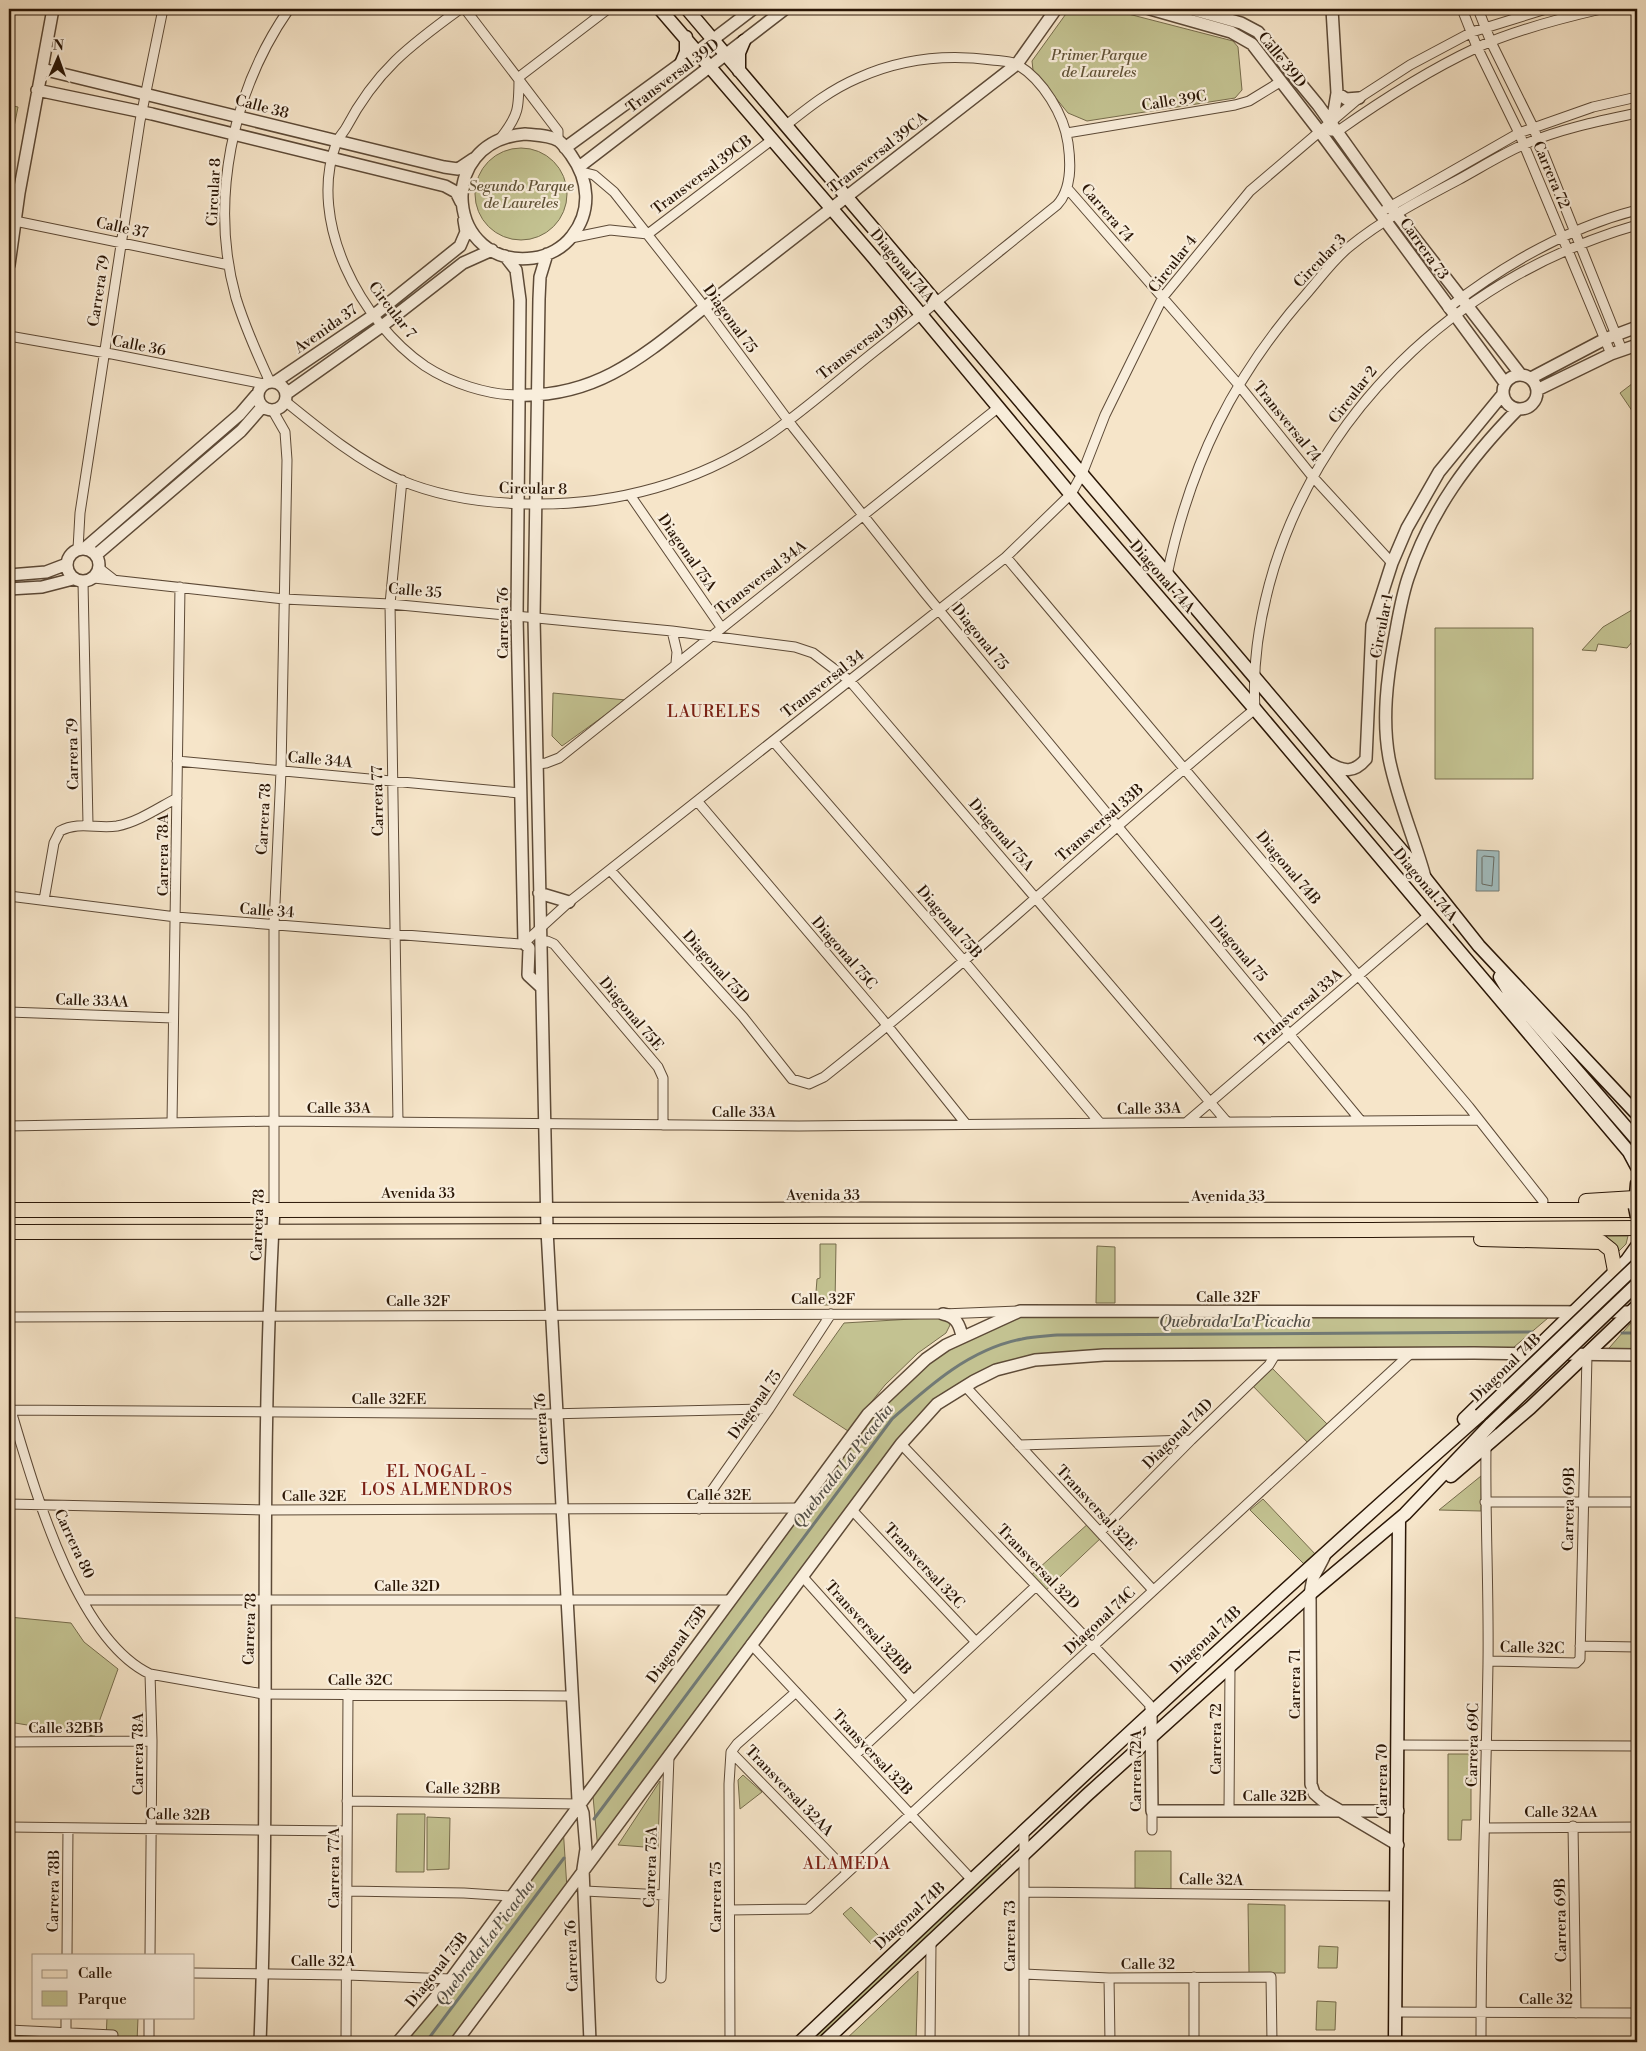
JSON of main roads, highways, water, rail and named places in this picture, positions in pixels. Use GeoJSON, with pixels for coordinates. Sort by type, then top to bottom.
{"type":"FeatureCollection","features":[{"type":"Feature","properties":{"kind":"main road","name":"Diagonal 74A"},"geometry":{"type":"LineString","coordinates":[[660,9],[711,66],[922,314],[1071,494],[1629,1152],[1637,1167]]}},
{"type":"Feature","properties":{"kind":"main road","name":"Diagonal 74A"},"geometry":{"type":"LineString","coordinates":[[687,9],[1425,878],[1479,946],[1636,1112]]}},
{"type":"Feature","properties":{"kind":"main road"},"geometry":{"type":"LineString","coordinates":[[681,64],[686,52],[686,37]]}},
{"type":"Feature","properties":{"kind":"main road"},"geometry":{"type":"LineString","coordinates":[[739,71],[739,54],[744,41]]}},
{"type":"Feature","properties":{"kind":"main road"},"geometry":{"type":"LineString","coordinates":[[1479,946],[1509,992],[1637,1140]]}},
{"type":"Feature","properties":{"kind":"main road"},"geometry":{"type":"LineString","coordinates":[[1391,1211],[1454,1204],[1543,1201],[1636,1203]]}},
{"type":"Feature","properties":{"kind":"main road","name":"Avenida 33"},"geometry":{"type":"LineString","coordinates":[[9,1210],[1391,1211],[1636,1203]]}},
{"type":"Feature","properties":{"kind":"main road"},"geometry":{"type":"LineString","coordinates":[[9,1232],[1637,1228]]}},
{"type":"Feature","properties":{"kind":"main road"},"geometry":{"type":"LineString","coordinates":[[1370,1230],[1446,1238],[1601,1242],[1611,1250],[1615,1271]]}},
{"type":"Feature","properties":{"kind":"main road"},"geometry":{"type":"LineString","coordinates":[[1360,1521],[1615,1271],[1637,1246]]}},
{"type":"Feature","properties":{"kind":"main road","name":"Diagonal 74B"},"geometry":{"type":"LineString","coordinates":[[800,2042],[1151,1712],[1328,1549],[1480,1415],[1637,1265]]}},
{"type":"Feature","properties":{"kind":"main road","name":"Diagonal 74B"},"geometry":{"type":"LineString","coordinates":[[827,2041],[1151,1738],[1310,1594],[1402,1516],[1491,1424],[1637,1284]]}},
{"type":"Feature","properties":{"kind":"main road"},"geometry":{"type":"LineString","coordinates":[[1402,1516],[1486,1447],[1635,1310]]}},
{"type":"Feature","properties":{"kind":"main road"},"geometry":{"type":"LineString","coordinates":[[1548,1336],[1556,1350],[1563,1354]]}},
{"type":"Feature","properties":{"kind":"main road"},"geometry":{"type":"LineString","coordinates":[[1503,1380],[1511,1382],[1521,1389],[1530,1408]]}},
{"type":"Feature","properties":{"kind":"main road","name":"Carrera 70"},"geometry":{"type":"LineString","coordinates":[[1395,2042],[1402,1516]]}},
{"type":"Feature","properties":{"kind":"water"},"geometry":{"type":"Polygon","coordinates":[[[1477,850],[1499,851],[1499,891],[1476,891],[1477,850]]]}},
{"type":"Feature","properties":{"kind":"waterway","name":"Quebrada La Picacha"},"geometry":{"type":"LineString","coordinates":[[594,1819],[892,1419],[936,1381],[985,1351],[1022,1339],[1057,1335],[1532,1332]]}},
{"type":"Feature","properties":{"kind":"waterway","name":"Quebrada La Picacha"},"geometry":{"type":"LineString","coordinates":[[1622,1333],[1637,1333]]}},
{"type":"Feature","properties":{"kind":"waterway","name":"Quebrada La Picacha"},"geometry":{"type":"LineString","coordinates":[[426,2042],[564,1858]]}},
{"type":"Feature","properties":{"kind":"district","name":"LAURELES"},"geometry":{"type":"Point","coordinates":[714,712]}},
{"type":"Feature","properties":{"kind":"district","name":"EL NOGAL - LOS ALMENDROS"},"geometry":{"type":"Point","coordinates":[437,1481]}},
{"type":"Feature","properties":{"kind":"district","name":"ALAMEDA"},"geometry":{"type":"Point","coordinates":[847,1864]}},
{"type":"Feature","properties":{"kind":"park label","name":"Primer Parque de Laureles"},"geometry":{"type":"Point","coordinates":[1099,64]}},
{"type":"Feature","properties":{"kind":"park label","name":"Segundo Parque de Laureles"},"geometry":{"type":"Point","coordinates":[521,194]}}]}
